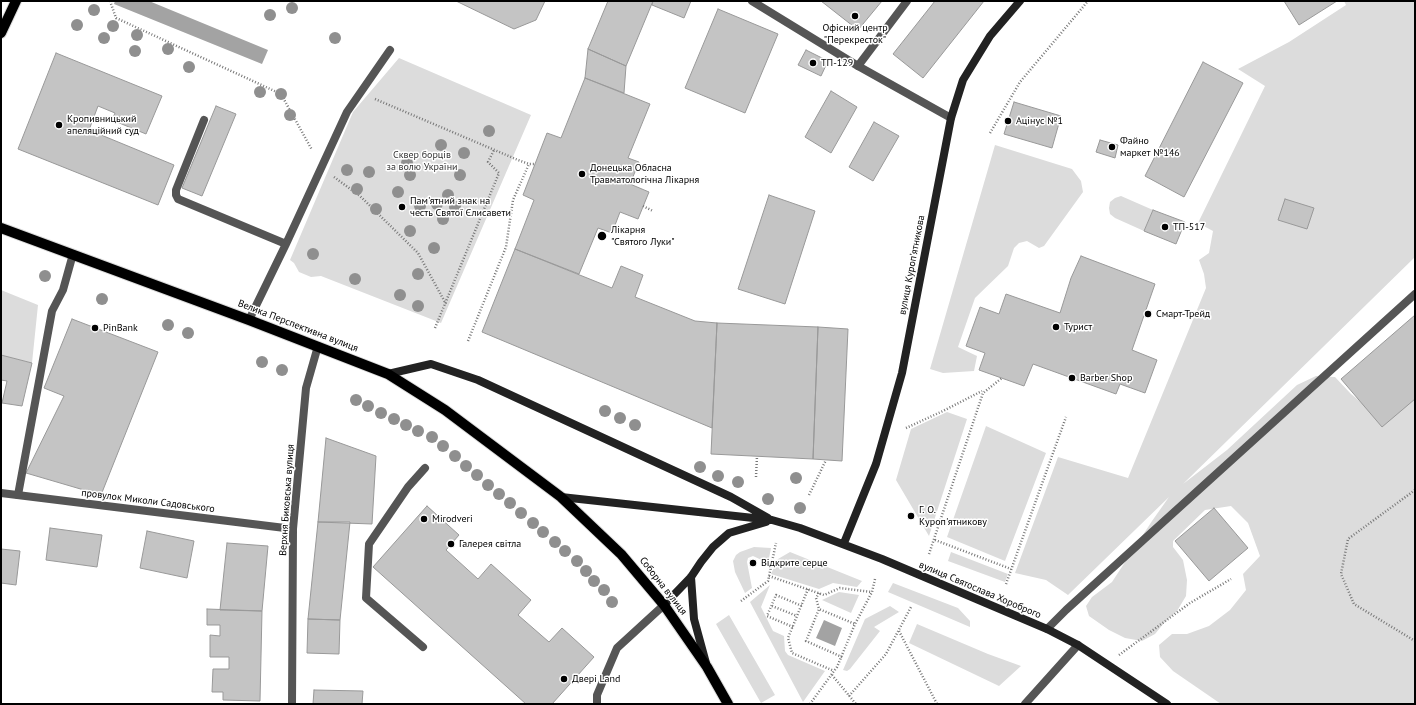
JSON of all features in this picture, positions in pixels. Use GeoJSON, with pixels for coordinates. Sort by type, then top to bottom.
{"type":"FeatureCollection","features":[{"type":"Feature","properties":{"kind":"main road"},"geometry":{"type":"LineString","coordinates":[[1,33],[16,1]]}},
{"type":"Feature","properties":{"kind":"main road","name":"вулиця Куропʼятникова"},"geometry":{"type":"LineString","coordinates":[[844,543],[876,464],[902,373],[951,118],[963,80],[990,36],[1020,1]]}},
{"type":"Feature","properties":{"kind":"main road","name":"Велика Перспективна вулиця"},"geometry":{"type":"LineString","coordinates":[[1,228],[318,346],[388,374],[445,410],[561,497]]}},
{"type":"Feature","properties":{"kind":"main road"},"geometry":{"type":"LineString","coordinates":[[388,374],[431,364],[478,380],[731,497],[772,520]]}},
{"type":"Feature","properties":{"kind":"main road"},"geometry":{"type":"LineString","coordinates":[[561,497],[772,520]]}},
{"type":"Feature","properties":{"kind":"main road","name":"Соборна вулиця"},"geometry":{"type":"LineString","coordinates":[[561,497],[622,554],[664,605],[707,667],[728,704]]}},
{"type":"Feature","properties":{"kind":"main road"},"geometry":{"type":"LineString","coordinates":[[664,605],[691,577],[700,562],[713,547],[729,533],[747,526],[772,520]]}},
{"type":"Feature","properties":{"kind":"main road","name":"вулиця Святослава Хороброго"},"geometry":{"type":"LineString","coordinates":[[772,520],[844,543],[1047,629],[1078,645],[1167,704]]}},
{"type":"Feature","properties":{"kind":"main road"},"geometry":{"type":"LineString","coordinates":[[691,577],[694,619],[707,667]]}},
{"type":"Feature","properties":{"kind":"street"},"geometry":{"type":"LineString","coordinates":[[752,1],[858,66],[951,118]]}},
{"type":"Feature","properties":{"kind":"street"},"geometry":{"type":"LineString","coordinates":[[858,66],[907,1]]}},
{"type":"Feature","properties":{"kind":"street"},"geometry":{"type":"LineString","coordinates":[[249,320],[322,168],[347,112],[390,50]]}},
{"type":"Feature","properties":{"kind":"street"},"geometry":{"type":"LineString","coordinates":[[204,120],[176,190],[178,199],[286,244]]}},
{"type":"Feature","properties":{"kind":"street"},"geometry":{"type":"LineString","coordinates":[[18,495],[52,311],[63,290],[73,254]]}},
{"type":"Feature","properties":{"kind":"street"},"geometry":{"type":"LineString","coordinates":[[1047,629],[1066,610],[1415,294]]}},
{"type":"Feature","properties":{"kind":"street","name":"Верхня Биковська вулиця"},"geometry":{"type":"LineString","coordinates":[[292,704],[293,529],[306,388],[318,346]]}},
{"type":"Feature","properties":{"kind":"street"},"geometry":{"type":"LineString","coordinates":[[423,647],[366,598],[370,544],[408,487],[425,468]]}},
{"type":"Feature","properties":{"kind":"street","name":"провулок Миколи Садовського"},"geometry":{"type":"LineString","coordinates":[[1,494],[293,529]]}},
{"type":"Feature","properties":{"kind":"street"},"geometry":{"type":"LineString","coordinates":[[597,704],[597,695],[617,648],[664,605]]}},
{"type":"Feature","properties":{"kind":"street"},"geometry":{"type":"LineString","coordinates":[[1025,704],[1078,645]]}},
{"type":"Feature","properties":{"kind":"path"},"geometry":{"type":"LineString","coordinates":[[110,1],[116,18],[281,94],[322,168],[360,196],[418,253],[446,304]]}},
{"type":"Feature","properties":{"kind":"path"},"geometry":{"type":"LineString","coordinates":[[990,133],[1020,82],[1088,1]]}},
{"type":"Feature","properties":{"kind":"path"},"geometry":{"type":"LineString","coordinates":[[360,92],[494,150],[529,164],[535,164]]}},
{"type":"Feature","properties":{"kind":"path"},"geometry":{"type":"LineString","coordinates":[[435,328],[499,173],[488,162],[494,150]]}},
{"type":"Feature","properties":{"kind":"path"},"geometry":{"type":"LineString","coordinates":[[468,341],[506,247],[513,200],[529,164]]}},
{"type":"Feature","properties":{"kind":"path"},"geometry":{"type":"LineString","coordinates":[[643,206],[653,211]]}},
{"type":"Feature","properties":{"kind":"path"},"geometry":{"type":"LineString","coordinates":[[930,554],[983,393],[1002,378]]}},
{"type":"Feature","properties":{"kind":"path"},"geometry":{"type":"LineString","coordinates":[[906,428],[982,391]]}},
{"type":"Feature","properties":{"kind":"path"},"geometry":{"type":"LineString","coordinates":[[1006,584],[1066,417]]}},
{"type":"Feature","properties":{"kind":"path"},"geometry":{"type":"LineString","coordinates":[[756,477],[757,456]]}},
{"type":"Feature","properties":{"kind":"path"},"geometry":{"type":"LineString","coordinates":[[809,494],[826,460]]}},
{"type":"Feature","properties":{"kind":"path"},"geometry":{"type":"LineString","coordinates":[[1415,490],[1348,539],[1341,574],[1354,604],[1415,641]]}},
{"type":"Feature","properties":{"kind":"path"},"geometry":{"type":"LineString","coordinates":[[935,540],[1011,569]]}},
{"type":"Feature","properties":{"kind":"path"},"geometry":{"type":"LineString","coordinates":[[741,601],[768,581],[776,543]]}},
{"type":"Feature","properties":{"kind":"path"},"geometry":{"type":"LineString","coordinates":[[769,576],[824,595],[840,588],[872,592]]}},
{"type":"Feature","properties":{"kind":"path"},"geometry":{"type":"LineString","coordinates":[[810,704],[832,675],[842,657],[855,624],[872,592],[875,579]]}},
{"type":"Feature","properties":{"kind":"path"},"geometry":{"type":"LineString","coordinates":[[1105,663],[1125,651],[1190,603],[1231,579]]}},
{"type":"Feature","properties":{"kind":"path"},"geometry":{"type":"LineString","coordinates":[[808,589],[788,638],[792,653],[834,672]]}},
{"type":"Feature","properties":{"kind":"path"},"geometry":{"type":"LineString","coordinates":[[819,593],[816,598],[819,609],[806,641],[842,657]]}},
{"type":"Feature","properties":{"kind":"path"},"geometry":{"type":"LineString","coordinates":[[793,627],[767,616],[776,595],[802,606]]}},
{"type":"Feature","properties":{"kind":"path"},"geometry":{"type":"LineString","coordinates":[[772,606],[797,616]]}},
{"type":"Feature","properties":{"kind":"path"},"geometry":{"type":"LineString","coordinates":[[850,696],[886,654],[911,607]]}},
{"type":"Feature","properties":{"kind":"path"},"geometry":{"type":"LineString","coordinates":[[819,609],[855,624]]}},
{"type":"Feature","properties":{"kind":"path"},"geometry":{"type":"LineString","coordinates":[[899,631],[937,704]]}},
{"type":"Feature","properties":{"kind":"path"},"geometry":{"type":"LineString","coordinates":[[832,675],[856,704]]}},
{"type":"Feature","properties":{"kind":"green space"},"geometry":{"type":"Polygon","coordinates":[[[1344,1],[1415,1],[1415,257],[1183,484],[1227,450],[1297,385],[1316,376],[1335,377],[1362,403],[1373,404],[1415,382],[1415,704],[1221,704],[1173,671],[1160,657],[1159,645],[1172,634],[1187,634],[1209,626],[1230,610],[1246,590],[1243,574],[1260,556],[1248,523],[1231,506],[1205,510],[1173,541],[1173,547],[1183,560],[1187,580],[1186,596],[1177,611],[1155,634],[1142,641],[1125,638],[1109,630],[1089,616],[1086,606],[1092,597],[1112,582],[1169,497],[1068,595],[1046,580],[1015,573],[1058,457],[1128,478],[1206,288],[1204,274],[1199,260],[1209,253],[1213,231],[1198,223],[1265,86],[1238,69],[1289,42],[1346,5],[1344,1]]]}},
{"type":"Feature","properties":{"kind":"green space","name":"Сквер борців за волю України"},"geometry":{"type":"Polygon","coordinates":[[[399,58],[531,115],[441,323],[321,276],[311,277],[299,272],[294,263],[290,260],[353,112],[399,58]]]}},
{"type":"Feature","properties":{"kind":"green space"},"geometry":{"type":"Polygon","coordinates":[[[995,145],[1072,169],[1081,181],[1083,192],[1044,246],[1039,248],[1027,241],[1019,243],[1014,248],[1008,266],[975,298],[958,347],[977,356],[974,371],[943,373],[930,369],[995,145]]]}},
{"type":"Feature","properties":{"kind":"green space"},"geometry":{"type":"Polygon","coordinates":[[[1121,196],[1153,210],[1144,231],[1115,218],[1110,214],[1110,202],[1121,196]]]}},
{"type":"Feature","properties":{"kind":"green space"},"geometry":{"type":"Polygon","coordinates":[[[1,290],[38,305],[32,363],[1,355],[1,290]]]}},
{"type":"Feature","properties":{"kind":"green space"},"geometry":{"type":"Polygon","coordinates":[[[947,412],[967,419],[929,536],[896,480],[911,429],[947,412]]]}},
{"type":"Feature","properties":{"kind":"green space"},"geometry":{"type":"Polygon","coordinates":[[[986,426],[1046,453],[1005,561],[947,537],[986,426]]]}},
{"type":"Feature","properties":{"kind":"green space"},"geometry":{"type":"Polygon","coordinates":[[[754,547],[771,548],[768,563],[753,556],[748,558],[747,562],[752,588],[745,593],[735,572],[733,561],[736,555],[740,552],[754,547]]]}},
{"type":"Feature","properties":{"kind":"green space"},"geometry":{"type":"Polygon","coordinates":[[[790,552],[862,581],[857,587],[833,583],[819,589],[771,574],[778,559],[790,552]]]}},
{"type":"Feature","properties":{"kind":"green space"},"geometry":{"type":"Polygon","coordinates":[[[951,552],[1008,574],[1005,582],[948,561],[951,552]]]}},
{"type":"Feature","properties":{"kind":"green space"},"geometry":{"type":"Polygon","coordinates":[[[893,583],[958,608],[970,621],[970,627],[888,592],[893,583]]]}},
{"type":"Feature","properties":{"kind":"green space"},"geometry":{"type":"Polygon","coordinates":[[[770,585],[761,607],[773,631],[784,636],[785,651],[788,655],[825,671],[803,702],[750,602],[770,585]]]}},
{"type":"Feature","properties":{"kind":"green space"},"geometry":{"type":"Polygon","coordinates":[[[839,592],[859,595],[851,613],[822,600],[839,592]]]}},
{"type":"Feature","properties":{"kind":"green space"},"geometry":{"type":"Polygon","coordinates":[[[890,606],[899,612],[874,627],[880,631],[850,669],[847,671],[843,670],[865,619],[890,606]]]}},
{"type":"Feature","properties":{"kind":"green space"},"geometry":{"type":"Polygon","coordinates":[[[729,615],[775,695],[761,703],[716,624],[729,615]]]}},
{"type":"Feature","properties":{"kind":"green space"},"geometry":{"type":"Polygon","coordinates":[[[917,624],[988,654],[1021,666],[999,686],[909,643],[917,624]]]}},
{"type":"Feature","properties":{"kind":"shaded area"},"geometry":{"type":"Polygon","coordinates":[[[115,1],[149,1],[268,50],[262,64],[114,4],[115,1]]]}},
{"type":"Feature","properties":{"kind":"shaded area"},"geometry":{"type":"Polygon","coordinates":[[[824,620],[842,628],[835,646],[816,638],[824,620]]]}},
{"type":"Feature","properties":{"kind":"building"},"geometry":{"type":"Polygon","coordinates":[[[456,1],[545,1],[536,20],[514,29],[456,1]]]}},
{"type":"Feature","properties":{"kind":"building"},"geometry":{"type":"Polygon","coordinates":[[[608,1],[653,1],[626,66],[588,49],[608,1]]]}},
{"type":"Feature","properties":{"kind":"building"},"geometry":{"type":"Polygon","coordinates":[[[653,1],[691,1],[684,18],[652,5],[653,1]]]}},
{"type":"Feature","properties":{"kind":"building","name":"Офісний центр \"Перекресток\""},"geometry":{"type":"Polygon","coordinates":[[[821,1],[882,1],[858,30],[821,1]]]}},
{"type":"Feature","properties":{"kind":"building"},"geometry":{"type":"Polygon","coordinates":[[[935,1],[984,1],[923,78],[893,54],[935,1]]]}},
{"type":"Feature","properties":{"kind":"building"},"geometry":{"type":"Polygon","coordinates":[[[1284,1],[1337,1],[1299,25],[1284,1]]]}},
{"type":"Feature","properties":{"kind":"building"},"geometry":{"type":"Polygon","coordinates":[[[718,9],[778,34],[745,113],[685,88],[718,9]]]}},
{"type":"Feature","properties":{"kind":"building"},"geometry":{"type":"Polygon","coordinates":[[[588,49],[626,66],[624,93],[585,78],[588,49]]]}},
{"type":"Feature","properties":{"kind":"building","name":"ТП-129"},"geometry":{"type":"Polygon","coordinates":[[[806,50],[828,61],[821,76],[798,65],[806,50]]]}},
{"type":"Feature","properties":{"kind":"building","name":"Кропивницький апеляційний суд"},"geometry":{"type":"Polygon","coordinates":[[[56,53],[162,96],[146,134],[112,120],[115,113],[98,106],[89,130],[174,165],[158,205],[18,149],[56,53]]]}},
{"type":"Feature","properties":{"kind":"building"},"geometry":{"type":"Polygon","coordinates":[[[1203,62],[1243,83],[1184,197],[1145,176],[1203,62]]]}},
{"type":"Feature","properties":{"kind":"building","name":"Донецька Обласна Травматологічна Лікарня"},"geometry":{"type":"Polygon","coordinates":[[[585,78],[650,104],[628,158],[639,162],[630,184],[649,192],[638,219],[620,212],[612,233],[598,228],[579,274],[515,249],[534,200],[523,195],[547,133],[561,138],[585,78]]]}},
{"type":"Feature","properties":{"kind":"building"},"geometry":{"type":"Polygon","coordinates":[[[831,91],[857,107],[831,153],[805,137],[831,91]]]}},
{"type":"Feature","properties":{"kind":"building"},"geometry":{"type":"Polygon","coordinates":[[[1014,102],[1061,116],[1052,148],[1004,134],[1014,102]]]}},
{"type":"Feature","properties":{"kind":"building"},"geometry":{"type":"Polygon","coordinates":[[[216,106],[236,114],[202,196],[182,188],[216,106]]]}},
{"type":"Feature","properties":{"kind":"building"},"geometry":{"type":"Polygon","coordinates":[[[874,122],[899,136],[873,181],[849,167],[874,122]]]}},
{"type":"Feature","properties":{"kind":"building"},"geometry":{"type":"Polygon","coordinates":[[[1100,140],[1118,145],[1115,158],[1096,152],[1100,140]]]}},
{"type":"Feature","properties":{"kind":"building"},"geometry":{"type":"Polygon","coordinates":[[[769,195],[815,211],[785,304],[738,289],[769,195]]]}},
{"type":"Feature","properties":{"kind":"building"},"geometry":{"type":"Polygon","coordinates":[[[1285,199],[1314,208],[1307,229],[1278,220],[1285,199]]]}},
{"type":"Feature","properties":{"kind":"building","name":"ТП-517"},"geometry":{"type":"Polygon","coordinates":[[[1153,210],[1185,222],[1176,244],[1144,231],[1153,210]]]}},
{"type":"Feature","properties":{"kind":"building"},"geometry":{"type":"Polygon","coordinates":[[[515,249],[612,288],[621,266],[643,275],[635,297],[695,321],[717,323],[712,428],[482,332],[515,249]]]}},
{"type":"Feature","properties":{"kind":"building","name":"Турист"},"geometry":{"type":"Polygon","coordinates":[[[1081,256],[1155,284],[1132,350],[1157,360],[1145,393],[1120,384],[1116,394],[1033,364],[1024,386],[979,370],[985,353],[966,346],[980,307],[999,314],[1006,294],[1060,313],[1071,278],[1081,256]]]}},
{"type":"Feature","properties":{"kind":"building"},"geometry":{"type":"Polygon","coordinates":[[[1415,315],[1415,399],[1382,427],[1341,379],[1415,315]]]}},
{"type":"Feature","properties":{"kind":"building"},"geometry":{"type":"Polygon","coordinates":[[[72,319],[158,352],[101,495],[26,473],[64,396],[44,388],[72,319]]]}},
{"type":"Feature","properties":{"kind":"building"},"geometry":{"type":"Polygon","coordinates":[[[717,323],[818,327],[813,459],[711,454],[717,323]]]}},
{"type":"Feature","properties":{"kind":"building"},"geometry":{"type":"Polygon","coordinates":[[[818,327],[848,329],[842,461],[813,459],[818,327]]]}},
{"type":"Feature","properties":{"kind":"building"},"geometry":{"type":"Polygon","coordinates":[[[1,355],[32,363],[22,406],[2,403],[7,381],[1,380],[1,355]]]}},
{"type":"Feature","properties":{"kind":"building"},"geometry":{"type":"Polygon","coordinates":[[[326,438],[376,456],[372,524],[318,522],[326,438]]]}},
{"type":"Feature","properties":{"kind":"building"},"geometry":{"type":"Polygon","coordinates":[[[427,506],[459,535],[446,550],[478,579],[491,564],[531,600],[518,615],[549,642],[562,628],[594,657],[552,704],[526,704],[373,567],[427,506]]]}},
{"type":"Feature","properties":{"kind":"building"},"geometry":{"type":"Polygon","coordinates":[[[1214,508],[1248,548],[1209,581],[1175,541],[1214,508]]]}},
{"type":"Feature","properties":{"kind":"building"},"geometry":{"type":"Polygon","coordinates":[[[318,522],[350,522],[340,620],[308,619],[318,522]]]}},
{"type":"Feature","properties":{"kind":"building"},"geometry":{"type":"Polygon","coordinates":[[[50,528],[102,535],[97,567],[46,560],[50,528]]]}},
{"type":"Feature","properties":{"kind":"building"},"geometry":{"type":"Polygon","coordinates":[[[147,531],[194,541],[187,578],[140,568],[147,531]]]}},
{"type":"Feature","properties":{"kind":"building"},"geometry":{"type":"Polygon","coordinates":[[[227,543],[268,546],[262,611],[220,610],[227,543]]]}},
{"type":"Feature","properties":{"kind":"building"},"geometry":{"type":"Polygon","coordinates":[[[1,549],[20,551],[16,585],[1,583],[1,549]]]}},
{"type":"Feature","properties":{"kind":"building"},"geometry":{"type":"Polygon","coordinates":[[[207,609],[262,611],[260,701],[223,700],[223,692],[212,692],[213,669],[229,669],[229,657],[210,657],[210,635],[220,636],[220,625],[207,625],[207,609]]]}},
{"type":"Feature","properties":{"kind":"building"},"geometry":{"type":"Polygon","coordinates":[[[308,619],[340,620],[339,654],[307,653],[308,619]]]}},
{"type":"Feature","properties":{"kind":"building"},"geometry":{"type":"Polygon","coordinates":[[[314,690],[363,691],[362,704],[313,704],[314,690]]]}},
{"type":"Feature","properties":{"kind":"place","name":"Офісний центр \"Перекресток\""},"geometry":{"type":"Point","coordinates":[855,16]}},
{"type":"Feature","properties":{"kind":"place","name":"ТП-129"},"geometry":{"type":"Point","coordinates":[813,63]}},
{"type":"Feature","properties":{"kind":"place","name":"Ацінус №1"},"geometry":{"type":"Point","coordinates":[1008,121]}},
{"type":"Feature","properties":{"kind":"place","name":"Кропивницький апеляційний суд"},"geometry":{"type":"Point","coordinates":[59,125]}},
{"type":"Feature","properties":{"kind":"place","name":"Файно маркет №146"},"geometry":{"type":"Point","coordinates":[1112,147]}},
{"type":"Feature","properties":{"kind":"place","name":"Донецька Обласна Травматологічна Лікарня"},"geometry":{"type":"Point","coordinates":[582,174]}},
{"type":"Feature","properties":{"kind":"place","name":"Пам'ятний знак на честь Святої Єлисавети"},"geometry":{"type":"Point","coordinates":[402,207]}},
{"type":"Feature","properties":{"kind":"place","name":"ТП-517"},"geometry":{"type":"Point","coordinates":[1165,227]}},
{"type":"Feature","properties":{"kind":"place","name":"Лікарня \"Святого Луки\""},"geometry":{"type":"Point","coordinates":[602,236]}},
{"type":"Feature","properties":{"kind":"place","name":"Смарт-Трейд"},"geometry":{"type":"Point","coordinates":[1148,314]}},
{"type":"Feature","properties":{"kind":"place","name":"Турист"},"geometry":{"type":"Point","coordinates":[1056,327]}},
{"type":"Feature","properties":{"kind":"place","name":"PinBank"},"geometry":{"type":"Point","coordinates":[95,328]}},
{"type":"Feature","properties":{"kind":"place","name":"Barber Shop"},"geometry":{"type":"Point","coordinates":[1072,378]}},
{"type":"Feature","properties":{"kind":"place","name":"Г. О. Куроп'ятникову"},"geometry":{"type":"Point","coordinates":[911,516]}},
{"type":"Feature","properties":{"kind":"place","name":"Mirodveri"},"geometry":{"type":"Point","coordinates":[424,519]}},
{"type":"Feature","properties":{"kind":"place","name":"Галерея світла"},"geometry":{"type":"Point","coordinates":[451,544]}},
{"type":"Feature","properties":{"kind":"place","name":"Відкрите серце"},"geometry":{"type":"Point","coordinates":[753,563]}},
{"type":"Feature","properties":{"kind":"place","name":"Двері Land"},"geometry":{"type":"Point","coordinates":[564,679]}}]}
